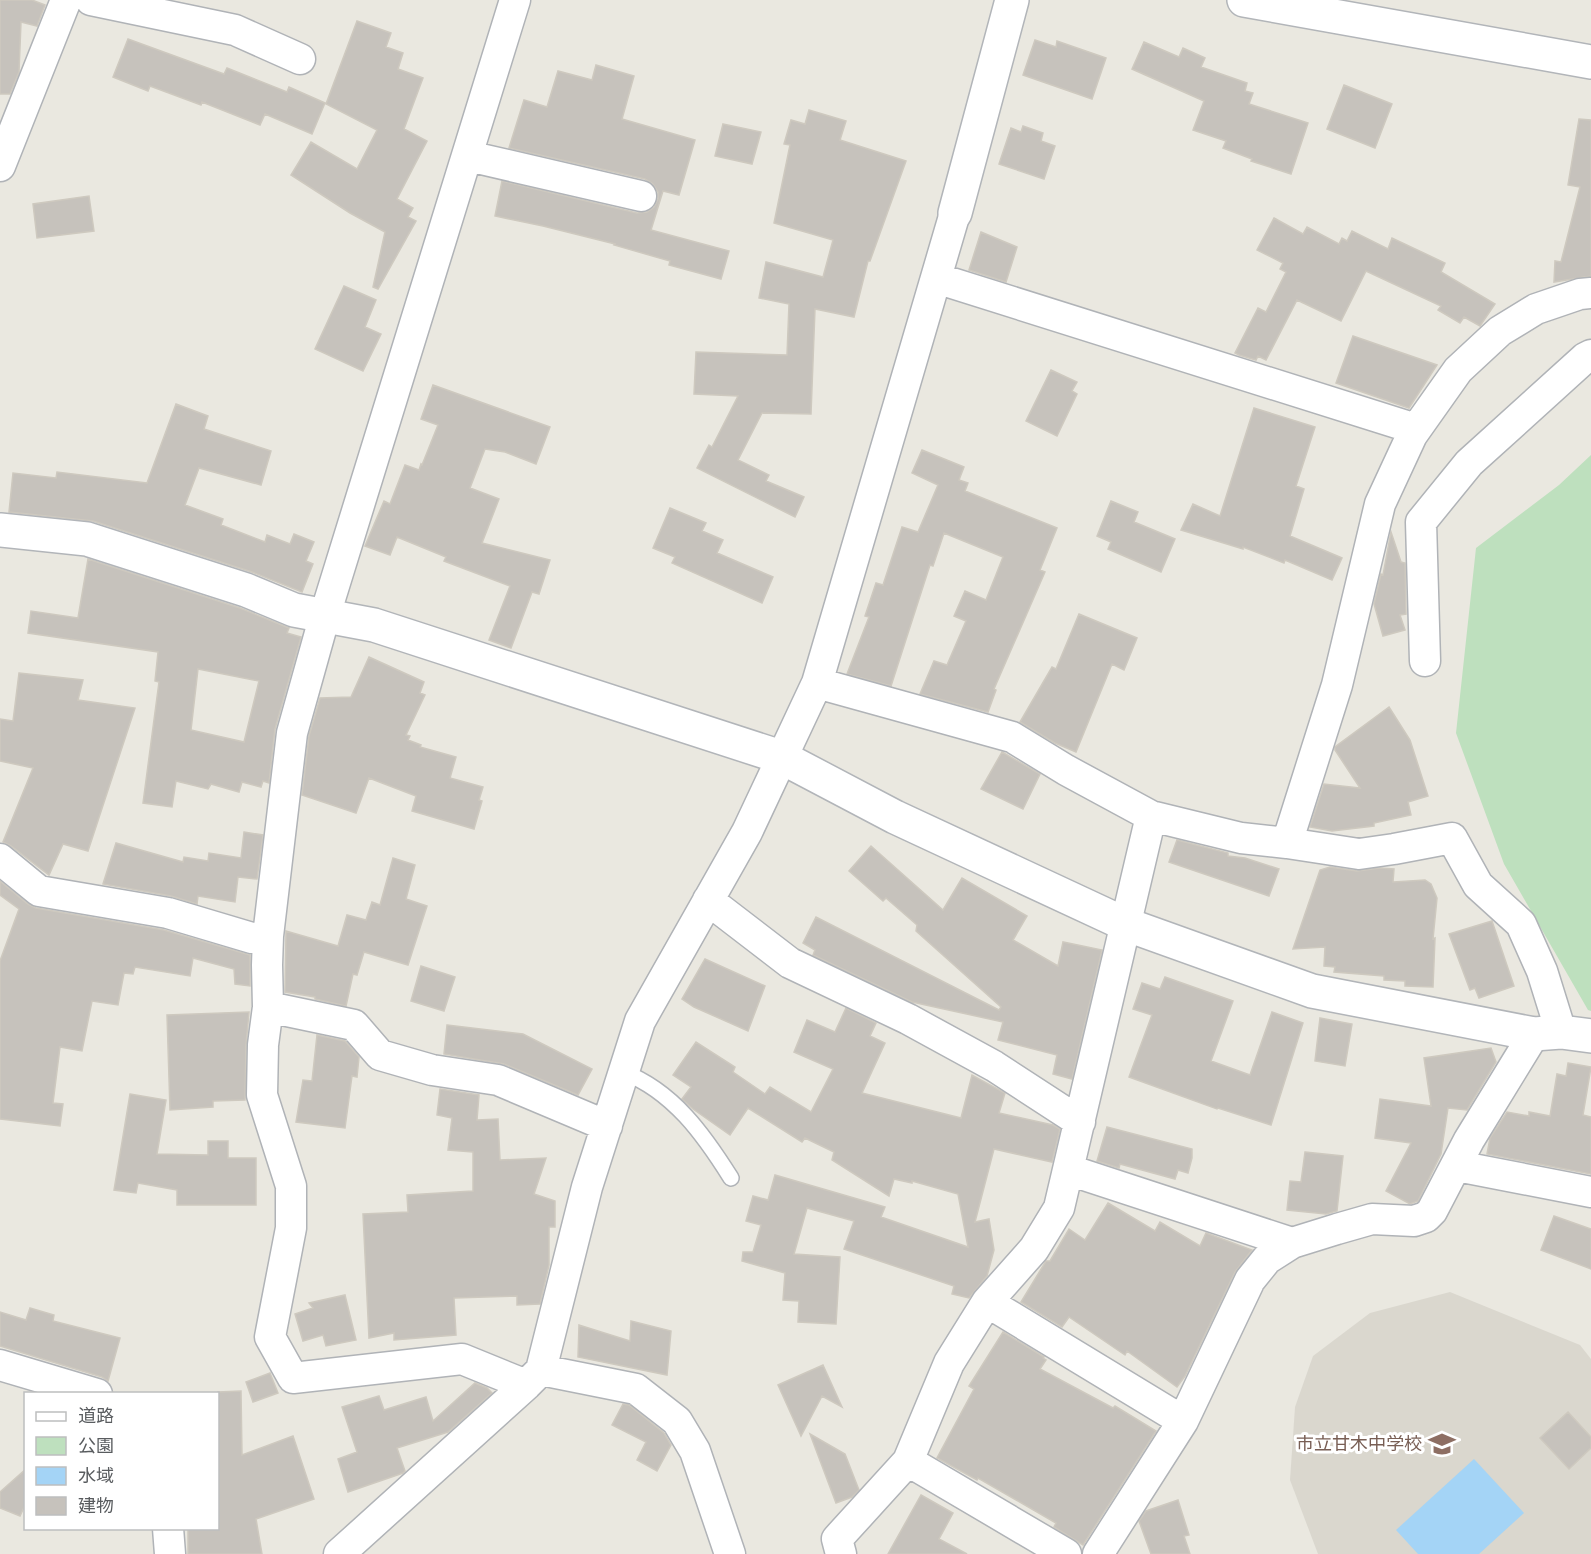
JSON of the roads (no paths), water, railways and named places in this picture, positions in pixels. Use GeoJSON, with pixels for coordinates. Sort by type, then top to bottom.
{"type":"FeatureCollection","features":[{"type":"Feature","properties":{"kind":"street"},"geometry":{"type":"LineString","coordinates":[[1,163],[66,0]]}},
{"type":"Feature","properties":{"kind":"street"},"geometry":{"type":"LineString","coordinates":[[91,0],[235,30],[300,59]]}},
{"type":"Feature","properties":{"kind":"street"},"geometry":{"type":"LineString","coordinates":[[515,0],[325,615],[292,733],[268,936],[268,1007],[263,1044],[262,1095],[291,1186],[291,1228],[270,1337],[293,1378],[462,1359],[533,1377],[636,1389],[677,1421],[695,1451],[730,1554]]}},
{"type":"Feature","properties":{"kind":"street"},"geometry":{"type":"LineString","coordinates":[[339,1554],[533,1377],[587,1187],[640,1021],[747,832],[817,683],[955,213],[1012,0]]}},
{"type":"Feature","properties":{"kind":"street"},"geometry":{"type":"LineString","coordinates":[[1244,0],[1591,62]]}},
{"type":"Feature","properties":{"kind":"street"},"geometry":{"type":"LineString","coordinates":[[468,156],[641,196]]}},
{"type":"Feature","properties":{"kind":"street"},"geometry":{"type":"LineString","coordinates":[[936,278],[1416,429]]}},
{"type":"Feature","properties":{"kind":"street"},"geometry":{"type":"LineString","coordinates":[[1287,843],[1336,685],[1380,504],[1416,429],[1458,370],[1500,331],[1536,309],[1580,294],[1591,293]]}},
{"type":"Feature","properties":{"kind":"street"},"geometry":{"type":"LineString","coordinates":[[1425,661],[1421,522],[1469,463],[1591,355]]}},
{"type":"Feature","properties":{"kind":"street"},"geometry":{"type":"LineString","coordinates":[[0,530],[87,539],[246,590],[294,610],[374,625],[781,757],[895,817],[1125,924],[1312,991],[1562,1034]]}},
{"type":"Feature","properties":{"kind":"street"},"geometry":{"type":"LineString","coordinates":[[817,683],[1012,736],[1066,770],[1151,816],[1222,834],[1359,854],[1452,838],[1478,885],[1521,924],[1542,972],[1562,1034]]}},
{"type":"Feature","properties":{"kind":"street"},"geometry":{"type":"LineString","coordinates":[[841,1554],[837,1539],[908,1461],[949,1364],[987,1302],[1034,1249],[1059,1208],[1070,1170],[1151,816]]}},
{"type":"Feature","properties":{"kind":"street"},"geometry":{"type":"LineString","coordinates":[[0,859],[39,891],[168,913],[252,938],[268,936]]}},
{"type":"Feature","properties":{"kind":"street"},"geometry":{"type":"LineString","coordinates":[[708,900],[790,963],[908,1019],[994,1066],[1080,1122]]}},
{"type":"Feature","properties":{"kind":"street"},"geometry":{"type":"LineString","coordinates":[[268,1007],[354,1025],[380,1055],[432,1070],[498,1080],[607,1126]]}},
{"type":"Feature","properties":{"kind":"street"},"geometry":{"type":"LineString","coordinates":[[1098,1554],[1183,1422],[1250,1280],[1268,1258],[1292,1243],[1372,1219],[1414,1221],[1426,1217],[1432,1211],[1469,1140],[1562,1034]]}},
{"type":"Feature","properties":{"kind":"street"},"geometry":{"type":"LineString","coordinates":[[1457,1166],[1591,1192]]}},
{"type":"Feature","properties":{"kind":"street"},"geometry":{"type":"LineString","coordinates":[[1070,1170],[1292,1243]]}},
{"type":"Feature","properties":{"kind":"street"},"geometry":{"type":"LineString","coordinates":[[987,1302],[1183,1422]]}},
{"type":"Feature","properties":{"kind":"street"},"geometry":{"type":"LineString","coordinates":[[0,1365],[90,1392]]}},
{"type":"Feature","properties":{"kind":"street"},"geometry":{"type":"LineString","coordinates":[[908,1461],[1066,1554]]}},
{"type":"Feature","properties":{"kind":"street"},"geometry":{"type":"LineString","coordinates":[[168,1530],[170,1554]]}},
{"type":"Feature","properties":{"kind":"lane"},"geometry":{"type":"LineString","coordinates":[[623,1072],[643,1080],[687,1116],[709,1142],[731,1178]]}},
{"type":"Feature","properties":{"kind":"water"},"geometry":{"type":"Polygon","coordinates":[[[1474,1459],[1524,1513],[1479,1554],[1418,1554],[1396,1530],[1474,1459]]]}},
{"type":"Feature","properties":{"kind":"place","name":"市立甘木中学校"},"geometry":{"type":"Point","coordinates":[1442,1444]}}]}
